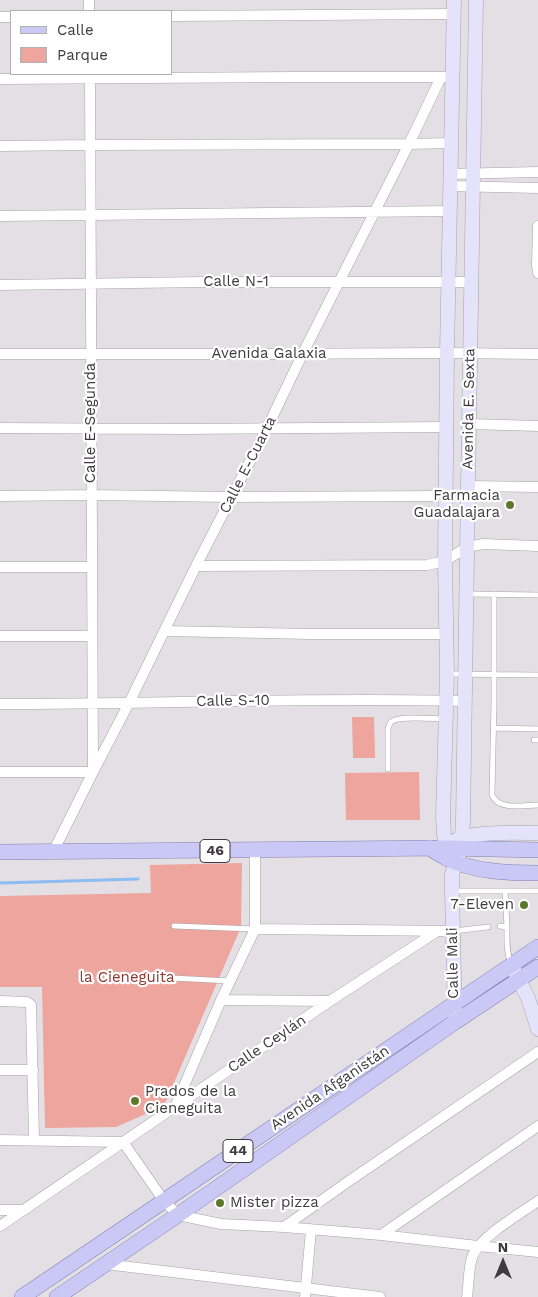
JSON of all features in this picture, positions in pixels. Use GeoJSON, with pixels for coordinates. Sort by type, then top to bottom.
{"type":"FeatureCollection","features":[{"type":"Feature","properties":{"kind":"main road","name":"46"},"geometry":{"type":"LineString","coordinates":[[0,852],[255,850],[450,854],[538,850]]}},
{"type":"Feature","properties":{"kind":"main road","name":"46"},"geometry":{"type":"LineString","coordinates":[[450,854],[478,868],[503,872],[538,873]]}},
{"type":"Feature","properties":{"kind":"main road","name":"Avenida Afganistán"},"geometry":{"type":"LineString","coordinates":[[22,1297],[538,947]]}},
{"type":"Feature","properties":{"kind":"main road","name":"Avenida Afganistán"},"geometry":{"type":"LineString","coordinates":[[57,1297],[178,1216],[455,1022],[538,967]]}},
{"type":"Feature","properties":{"kind":"street","name":"Avenida E. Sexta"},"geometry":{"type":"LineString","coordinates":[[450,854],[466,674],[476,0]]}},
{"type":"Feature","properties":{"kind":"street","name":"Avenida E. Sexta"},"geometry":{"type":"LineString","coordinates":[[450,854],[443,817],[447,674],[445,561],[450,180],[446,77],[453,7]]}},
{"type":"Feature","properties":{"kind":"street"},"geometry":{"type":"LineString","coordinates":[[172,16],[453,7]]}},
{"type":"Feature","properties":{"kind":"street"},"geometry":{"type":"LineString","coordinates":[[0,79],[90,76],[446,77]]}},
{"type":"Feature","properties":{"kind":"street","name":"Calle E-Segunda"},"geometry":{"type":"LineString","coordinates":[[90,76],[93,772]]}},
{"type":"Feature","properties":{"kind":"street","name":"Calle E-Cuarta"},"geometry":{"type":"LineString","coordinates":[[53,852],[303,353],[409,144],[446,77]]}},
{"type":"Feature","properties":{"kind":"street"},"geometry":{"type":"LineString","coordinates":[[0,146],[450,143]]}},
{"type":"Feature","properties":{"kind":"street"},"geometry":{"type":"LineString","coordinates":[[450,180],[473,180],[538,172]]}},
{"type":"Feature","properties":{"kind":"street"},"geometry":{"type":"LineString","coordinates":[[473,180],[538,188]]}},
{"type":"Feature","properties":{"kind":"street"},"geometry":{"type":"LineString","coordinates":[[0,216],[449,211]]}},
{"type":"Feature","properties":{"kind":"street"},"geometry":{"type":"LineString","coordinates":[[538,226],[538,273]]}},
{"type":"Feature","properties":{"kind":"street","name":"Calle N-1"},"geometry":{"type":"LineString","coordinates":[[0,285],[204,282],[472,282]]}},
{"type":"Feature","properties":{"kind":"street","name":"Avenida Galaxia"},"geometry":{"type":"LineString","coordinates":[[0,354],[538,354]]}},
{"type":"Feature","properties":{"kind":"street"},"geometry":{"type":"LineString","coordinates":[[469,424],[538,426]]}},
{"type":"Feature","properties":{"kind":"street"},"geometry":{"type":"LineString","coordinates":[[0,428],[446,427]]}},
{"type":"Feature","properties":{"kind":"street"},"geometry":{"type":"LineString","coordinates":[[468,486],[538,487]]}},
{"type":"Feature","properties":{"kind":"street"},"geometry":{"type":"LineString","coordinates":[[0,496],[446,496]]}},
{"type":"Feature","properties":{"kind":"street"},"geometry":{"type":"LineString","coordinates":[[196,566],[427,565],[445,561],[467,547],[483,544],[538,546]]}},
{"type":"Feature","properties":{"kind":"street"},"geometry":{"type":"LineString","coordinates":[[0,567],[92,567]]}},
{"type":"Feature","properties":{"kind":"street"},"geometry":{"type":"LineString","coordinates":[[164,631],[446,634]]}},
{"type":"Feature","properties":{"kind":"street"},"geometry":{"type":"LineString","coordinates":[[0,636],[92,636]]}},
{"type":"Feature","properties":{"kind":"street","name":"Calle S-10"},"geometry":{"type":"LineString","coordinates":[[0,704],[93,704],[243,700],[465,701]]}},
{"type":"Feature","properties":{"kind":"street"},"geometry":{"type":"LineString","coordinates":[[0,772],[93,772]]}},
{"type":"Feature","properties":{"kind":"street"},"geometry":{"type":"LineString","coordinates":[[450,854],[476,835],[538,833]]}},
{"type":"Feature","properties":{"kind":"street"},"geometry":{"type":"LineString","coordinates":[[174,1107],[221,1000],[255,929],[255,850]]}},
{"type":"Feature","properties":{"kind":"street","name":"Calle Mali"},"geometry":{"type":"LineString","coordinates":[[450,854],[455,1022]]}},
{"type":"Feature","properties":{"kind":"street"},"geometry":{"type":"LineString","coordinates":[[255,929],[453,932]]}},
{"type":"Feature","properties":{"kind":"street","name":"Calle Ceylán"},"geometry":{"type":"LineString","coordinates":[[0,1226],[330,1001],[436,932]]}},
{"type":"Feature","properties":{"kind":"street"},"geometry":{"type":"LineString","coordinates":[[511,965],[528,998],[538,1029]]}},
{"type":"Feature","properties":{"kind":"street"},"geometry":{"type":"LineString","coordinates":[[221,1000],[330,1001]]}},
{"type":"Feature","properties":{"kind":"street"},"geometry":{"type":"LineString","coordinates":[[0,1001],[27,1002],[31,1005],[34,1140]]}},
{"type":"Feature","properties":{"kind":"street"},"geometry":{"type":"LineString","coordinates":[[284,1227],[538,1052]]}},
{"type":"Feature","properties":{"kind":"street"},"geometry":{"type":"LineString","coordinates":[[0,1070],[33,1070]]}},
{"type":"Feature","properties":{"kind":"street"},"geometry":{"type":"LineString","coordinates":[[382,1235],[538,1126]]}},
{"type":"Feature","properties":{"kind":"street"},"geometry":{"type":"LineString","coordinates":[[0,1140],[123,1142],[164,1201],[178,1216],[221,1224],[382,1235],[538,1252]]}},
{"type":"Feature","properties":{"kind":"street"},"geometry":{"type":"LineString","coordinates":[[467,1297],[472,1256],[478,1246],[490,1235],[538,1201]]}},
{"type":"Feature","properties":{"kind":"street"},"geometry":{"type":"LineString","coordinates":[[0,1210],[23,1210]]}},
{"type":"Feature","properties":{"kind":"street"},"geometry":{"type":"LineString","coordinates":[[306,1293],[312,1230]]}},
{"type":"Feature","properties":{"kind":"street"},"geometry":{"type":"LineString","coordinates":[[105,1264],[306,1293],[380,1297]]}},
{"type":"Feature","properties":{"kind":"lane"},"geometry":{"type":"LineString","coordinates":[[466,594],[538,594]]}},
{"type":"Feature","properties":{"kind":"lane"},"geometry":{"type":"LineString","coordinates":[[494,594],[492,795],[494,800],[500,804],[512,806],[538,805]]}},
{"type":"Feature","properties":{"kind":"lane"},"geometry":{"type":"LineString","coordinates":[[447,674],[538,675]]}},
{"type":"Feature","properties":{"kind":"lane"},"geometry":{"type":"LineString","coordinates":[[388,769],[389,723],[393,720],[406,718],[445,719]]}},
{"type":"Feature","properties":{"kind":"lane"},"geometry":{"type":"LineString","coordinates":[[493,728],[538,728]]}},
{"type":"Feature","properties":{"kind":"lane"},"geometry":{"type":"LineString","coordinates":[[452,892],[538,890]]}},
{"type":"Feature","properties":{"kind":"lane"},"geometry":{"type":"LineString","coordinates":[[505,891],[508,958],[511,965]]}},
{"type":"Feature","properties":{"kind":"lane"},"geometry":{"type":"LineString","coordinates":[[174,926],[255,929]]}},
{"type":"Feature","properties":{"kind":"lane"},"geometry":{"type":"LineString","coordinates":[[453,932],[488,926]]}},
{"type":"Feature","properties":{"kind":"lane"},"geometry":{"type":"LineString","coordinates":[[500,926],[507,926]]}},
{"type":"Feature","properties":{"kind":"lane"},"geometry":{"type":"LineString","coordinates":[[172,978],[230,981]]}},
{"type":"Feature","properties":{"kind":"green space"},"geometry":{"type":"Polygon","coordinates":[[[352,717],[374,717],[375,758],[353,758],[352,717]]]}},
{"type":"Feature","properties":{"kind":"green space"},"geometry":{"type":"Polygon","coordinates":[[[419,772],[420,820],[346,820],[345,773],[419,772]]]}},
{"type":"Feature","properties":{"kind":"green space","name":"la Cieneguita"},"geometry":{"type":"Polygon","coordinates":[[[242,863],[241,927],[164,1106],[116,1127],[45,1128],[42,987],[0,987],[0,896],[151,893],[150,865],[242,863]]]}},
{"type":"Feature","properties":{"kind":"waterway"},"geometry":{"type":"LineString","coordinates":[[0,883],[138,879]]}},
{"type":"Feature","properties":{"kind":"place","name":"Farmacia Guadalajara"},"geometry":{"type":"Point","coordinates":[510,505]}},
{"type":"Feature","properties":{"kind":"place","name":"7-Eleven"},"geometry":{"type":"Point","coordinates":[524,905]}},
{"type":"Feature","properties":{"kind":"place","name":"Prados de la Cieneguita"},"geometry":{"type":"Point","coordinates":[135,1101]}},
{"type":"Feature","properties":{"kind":"place","name":"Mister pizza"},"geometry":{"type":"Point","coordinates":[220,1203]}}]}
